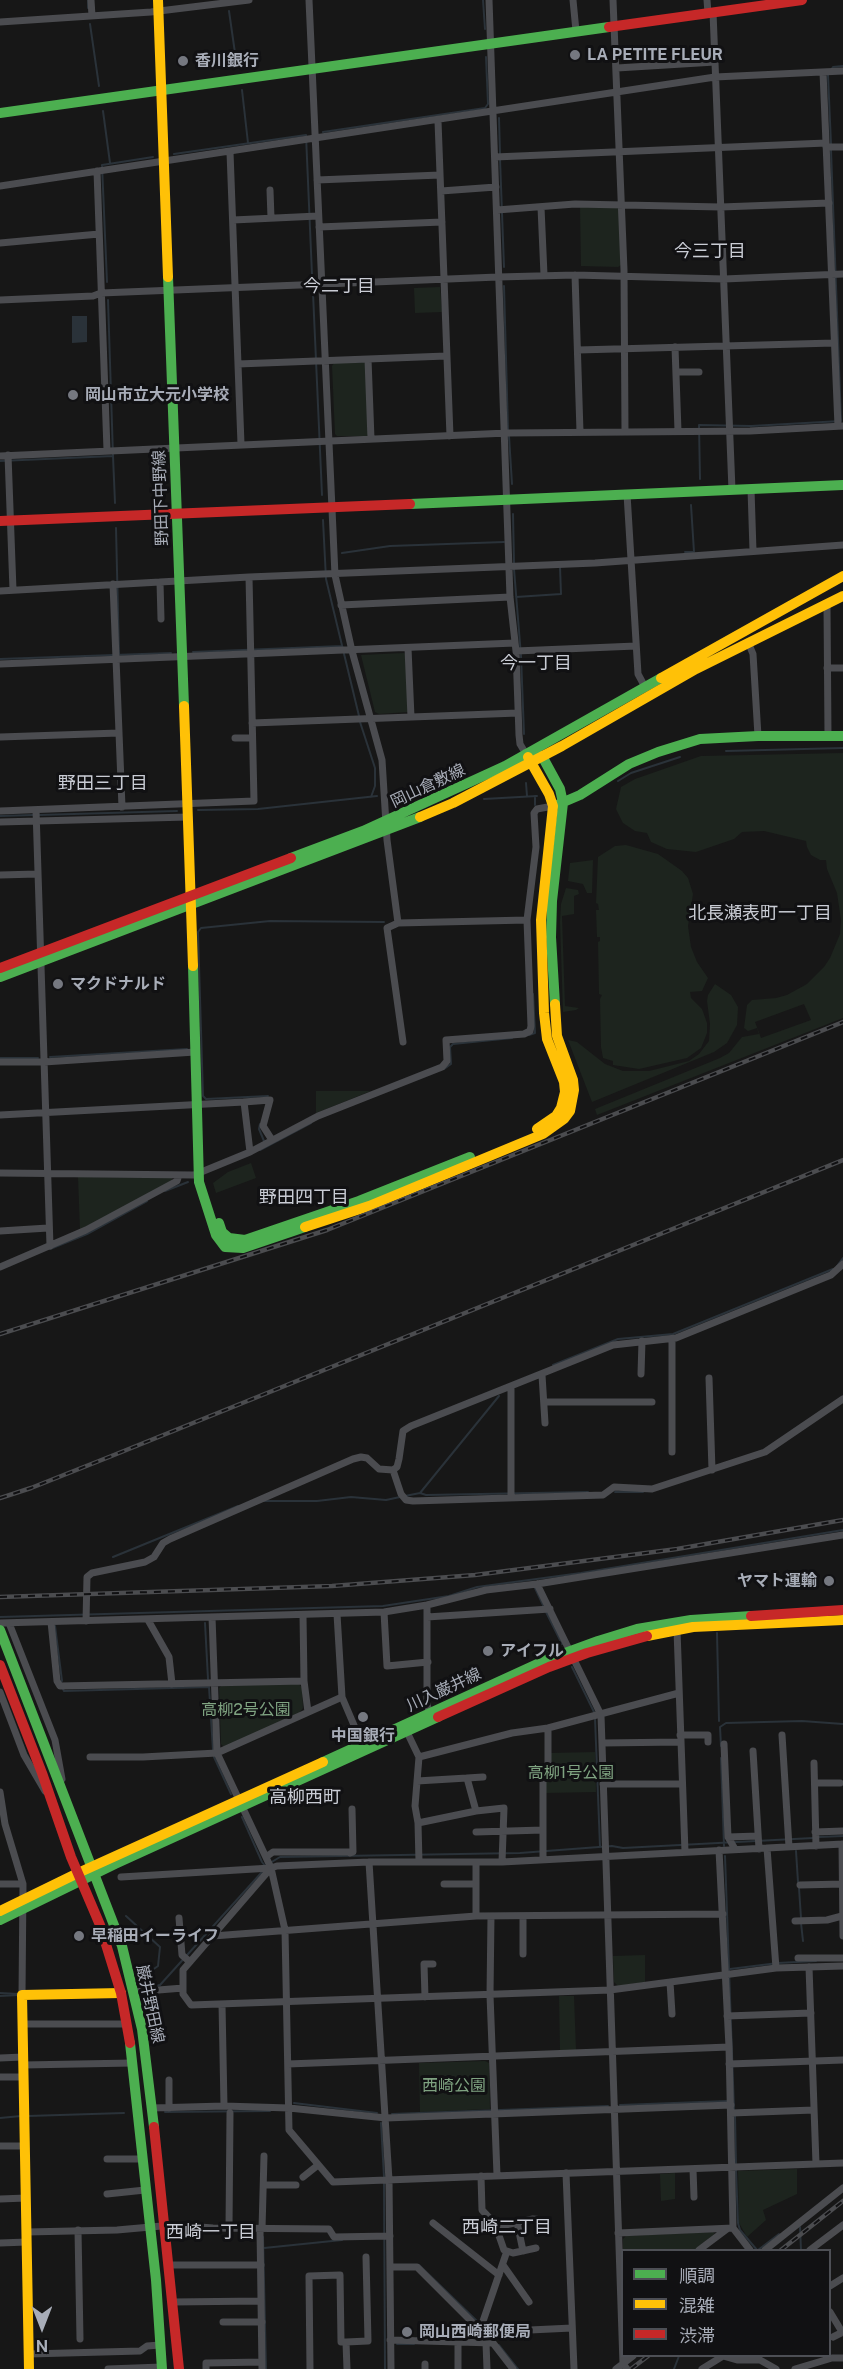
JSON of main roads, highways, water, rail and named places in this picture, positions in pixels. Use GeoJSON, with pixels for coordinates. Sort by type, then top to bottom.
{"type":"FeatureCollection","features":[{"type":"Feature","properties":{"kind":"main road","name":"野田下中野線"},"geometry":{"type":"LineString","coordinates":[[158,0],[188,804],[199,1182],[219,1241],[229,1248],[243,1248],[369,1206],[533,1139],[564,1119],[572,1106],[574,1090],[573,1080],[557,1036],[551,921],[558,804]]}},
{"type":"Feature","properties":{"kind":"main road"},"geometry":{"type":"LineString","coordinates":[[0,113],[802,0]]}},
{"type":"Feature","properties":{"kind":"main road"},"geometry":{"type":"LineString","coordinates":[[5,520],[843,485]]}},
{"type":"Feature","properties":{"kind":"main road","name":"岡山倉敷線"},"geometry":{"type":"LineString","coordinates":[[0,968],[40,957],[386,827],[454,791],[529,758],[645,687],[843,576]]}},
{"type":"Feature","properties":{"kind":"main road"},"geometry":{"type":"LineString","coordinates":[[558,804],[549,794],[529,758],[542,756],[748,642],[843,596]]}},
{"type":"Feature","properties":{"kind":"main road"},"geometry":{"type":"LineString","coordinates":[[558,804],[580,795],[629,764],[658,752],[700,740],[758,736],[843,736]]}},
{"type":"Feature","properties":{"kind":"main road"},"geometry":{"type":"LineString","coordinates":[[542,756],[560,789],[558,804]]}},
{"type":"Feature","properties":{"kind":"main road","name":"岡山倉敷線"},"geometry":{"type":"LineString","coordinates":[[0,977],[40,957]]}},
{"type":"Feature","properties":{"kind":"main road","name":"川入巌井線"},"geometry":{"type":"LineString","coordinates":[[241,1804],[430,1713],[637,1629],[722,1617],[843,1610]]}},
{"type":"Feature","properties":{"kind":"main road","name":"川入巌井線"},"geometry":{"type":"LineString","coordinates":[[23,1903],[407,1732],[572,1654],[677,1630],[723,1624],[843,1620]]}},
{"type":"Feature","properties":{"kind":"main road","name":"巌井野田線"},"geometry":{"type":"LineString","coordinates":[[4,1626],[119,1938],[134,1992],[142,2029],[152,2108],[179,2369]]}},
{"type":"Feature","properties":{"kind":"main road","name":"巌井野田線"},"geometry":{"type":"LineString","coordinates":[[0,1665],[100,1925],[121,1993],[133,2063],[162,2368]]}},
{"type":"Feature","properties":{"kind":"main road"},"geometry":{"type":"LineString","coordinates":[[0,1911],[23,1903]]}},
{"type":"Feature","properties":{"kind":"main road"},"geometry":{"type":"LineString","coordinates":[[0,1920],[23,1903]]}},
{"type":"Feature","properties":{"kind":"main road","name":"巌井野田線"},"geometry":{"type":"LineString","coordinates":[[29,2369],[22,1995],[121,1993]]}},
{"type":"Feature","properties":{"kind":"waterway"},"geometry":{"type":"LineString","coordinates":[[88,0],[88,8]]}},
{"type":"Feature","properties":{"kind":"waterway"},"geometry":{"type":"LineString","coordinates":[[483,0],[485,29]]}},
{"type":"Feature","properties":{"kind":"waterway"},"geometry":{"type":"LineString","coordinates":[[229,11],[237,67]]}},
{"type":"Feature","properties":{"kind":"waterway"},"geometry":{"type":"LineString","coordinates":[[90,24],[99,86]]}},
{"type":"Feature","properties":{"kind":"waterway"},"geometry":{"type":"LineString","coordinates":[[323,132],[485,108],[488,104],[486,57]]}},
{"type":"Feature","properties":{"kind":"waterway"},"geometry":{"type":"LineString","coordinates":[[831,70],[833,67],[843,66]]}},
{"type":"Feature","properties":{"kind":"waterway"},"geometry":{"type":"LineString","coordinates":[[828,75],[831,144]]}},
{"type":"Feature","properties":{"kind":"waterway"},"geometry":{"type":"LineString","coordinates":[[242,90],[248,143]]}},
{"type":"Feature","properties":{"kind":"waterway"},"geometry":{"type":"LineString","coordinates":[[103,111],[110,163]]}},
{"type":"Feature","properties":{"kind":"waterway"},"geometry":{"type":"LineString","coordinates":[[499,118],[500,154]]}},
{"type":"Feature","properties":{"kind":"waterway"},"geometry":{"type":"LineString","coordinates":[[174,154],[306,135],[312,275]]}},
{"type":"Feature","properties":{"kind":"waterway"},"geometry":{"type":"LineString","coordinates":[[700,479],[699,425],[751,426],[841,421],[831,150]]}},
{"type":"Feature","properties":{"kind":"waterway"},"geometry":{"type":"LineString","coordinates":[[107,282],[102,165],[153,157]]}},
{"type":"Feature","properties":{"kind":"waterway"},"geometry":{"type":"LineString","coordinates":[[500,159],[504,267]]}},
{"type":"Feature","properties":{"kind":"waterway"},"geometry":{"type":"LineString","coordinates":[[504,286],[508,430]]}},
{"type":"Feature","properties":{"kind":"waterway"},"geometry":{"type":"LineString","coordinates":[[313,293],[322,495]]}},
{"type":"Feature","properties":{"kind":"waterway"},"geometry":{"type":"LineString","coordinates":[[0,461],[113,456],[108,300]]}},
{"type":"Feature","properties":{"kind":"waterway"},"geometry":{"type":"LineString","coordinates":[[509,436],[512,484]]}},
{"type":"Feature","properties":{"kind":"waterway"},"geometry":{"type":"LineString","coordinates":[[113,456],[115,503]]}},
{"type":"Feature","properties":{"kind":"waterway"},"geometry":{"type":"LineString","coordinates":[[685,552],[694,552],[691,505]]}},
{"type":"Feature","properties":{"kind":"waterway"},"geometry":{"type":"LineString","coordinates":[[513,514],[514,564]]}},
{"type":"Feature","properties":{"kind":"waterway"},"geometry":{"type":"LineString","coordinates":[[323,520],[326,579],[359,716]]}},
{"type":"Feature","properties":{"kind":"waterway"},"geometry":{"type":"LineString","coordinates":[[116,528],[119,655]]}},
{"type":"Feature","properties":{"kind":"waterway"},"geometry":{"type":"LineString","coordinates":[[342,553],[390,546],[504,542]]}},
{"type":"Feature","properties":{"kind":"waterway"},"geometry":{"type":"LineString","coordinates":[[516,597],[561,594],[560,567]]}},
{"type":"Feature","properties":{"kind":"waterway"},"geometry":{"type":"LineString","coordinates":[[514,569],[524,734]]}},
{"type":"Feature","properties":{"kind":"waterway"},"geometry":{"type":"LineString","coordinates":[[193,652],[342,646]]}},
{"type":"Feature","properties":{"kind":"waterway"},"geometry":{"type":"LineString","coordinates":[[0,659],[171,653]]}},
{"type":"Feature","properties":{"kind":"waterway"},"geometry":{"type":"LineString","coordinates":[[360,722],[375,768],[375,786],[371,797]]}},
{"type":"Feature","properties":{"kind":"waterway"},"geometry":{"type":"LineString","coordinates":[[726,751],[843,748]]}},
{"type":"Feature","properties":{"kind":"waterway"},"geometry":{"type":"LineString","coordinates":[[618,781],[631,773],[680,757]]}},
{"type":"Feature","properties":{"kind":"waterway"},"geometry":{"type":"LineString","coordinates":[[526,783],[527,796]]}},
{"type":"Feature","properties":{"kind":"waterway"},"geometry":{"type":"LineString","coordinates":[[198,810],[258,809],[377,796]]}},
{"type":"Feature","properties":{"kind":"waterway"},"geometry":{"type":"LineString","coordinates":[[535,796],[535,805]]}},
{"type":"Feature","properties":{"kind":"waterway"},"geometry":{"type":"LineString","coordinates":[[484,799],[537,796]]}},
{"type":"Feature","properties":{"kind":"waterway"},"geometry":{"type":"LineString","coordinates":[[39,815],[177,811]]}},
{"type":"Feature","properties":{"kind":"waterway"},"geometry":{"type":"LineString","coordinates":[[0,816],[33,815]]}},
{"type":"Feature","properties":{"kind":"waterway"},"geometry":{"type":"LineString","coordinates":[[268,1096],[206,1099],[203,1096],[198,932],[201,928],[270,921],[384,922]]}},
{"type":"Feature","properties":{"kind":"waterway"},"geometry":{"type":"LineString","coordinates":[[529,1035],[535,1033],[533,994]]}},
{"type":"Feature","properties":{"kind":"waterway"},"geometry":{"type":"LineString","coordinates":[[444,1069],[451,1064],[450,1047],[453,1044],[512,1038]]}},
{"type":"Feature","properties":{"kind":"waterway"},"geometry":{"type":"LineString","coordinates":[[50,1057],[187,1049]]}},
{"type":"Feature","properties":{"kind":"waterway"},"geometry":{"type":"LineString","coordinates":[[0,1058],[38,1058]]}},
{"type":"Feature","properties":{"kind":"waterway"},"geometry":{"type":"LineString","coordinates":[[260,1150],[311,1123]]}},
{"type":"Feature","properties":{"kind":"waterway"},"geometry":{"type":"LineString","coordinates":[[260,1124],[259,1129],[264,1141]]}},
{"type":"Feature","properties":{"kind":"waterway"},"geometry":{"type":"LineString","coordinates":[[165,1191],[188,1182]]}},
{"type":"Feature","properties":{"kind":"waterway"},"geometry":{"type":"LineString","coordinates":[[50,1249],[87,1234],[147,1201]]}},
{"type":"Feature","properties":{"kind":"waterway"},"geometry":{"type":"LineString","coordinates":[[837,1266],[843,1258]]}},
{"type":"Feature","properties":{"kind":"waterway"},"geometry":{"type":"LineString","coordinates":[[553,1365],[618,1339],[673,1334],[833,1269]]}},
{"type":"Feature","properties":{"kind":"waterway"},"geometry":{"type":"LineString","coordinates":[[405,1496],[420,1493],[499,1396]]}},
{"type":"Feature","properties":{"kind":"waterway"},"geometry":{"type":"LineString","coordinates":[[420,1493],[426,1495],[588,1492]]}},
{"type":"Feature","properties":{"kind":"waterway"},"geometry":{"type":"LineString","coordinates":[[615,1492],[643,1492]]}},
{"type":"Feature","properties":{"kind":"waterway"},"geometry":{"type":"LineString","coordinates":[[260,1501],[317,1501],[351,1497],[386,1500],[400,1497]]}},
{"type":"Feature","properties":{"kind":"waterway"},"geometry":{"type":"LineString","coordinates":[[113,1557],[238,1506]]}},
{"type":"Feature","properties":{"kind":"waterway"},"geometry":{"type":"LineString","coordinates":[[0,1617],[383,1606],[449,1596],[477,1587],[581,1573],[843,1530]]}},
{"type":"Feature","properties":{"kind":"waterway"},"geometry":{"type":"LineString","coordinates":[[535,1588],[543,1605]]}},
{"type":"Feature","properties":{"kind":"waterway"},"geometry":{"type":"LineString","coordinates":[[546,1612],[562,1644]]}},
{"type":"Feature","properties":{"kind":"waterway"},"geometry":{"type":"LineString","coordinates":[[205,1623],[208,1679]]}},
{"type":"Feature","properties":{"kind":"waterway"},"geometry":{"type":"LineString","coordinates":[[55,1626],[62,1681]]}},
{"type":"Feature","properties":{"kind":"waterway"},"geometry":{"type":"LineString","coordinates":[[717,1633],[719,1721]]}},
{"type":"Feature","properties":{"kind":"waterway"},"geometry":{"type":"LineString","coordinates":[[572,1667],[594,1712]]}},
{"type":"Feature","properties":{"kind":"waterway"},"geometry":{"type":"LineString","coordinates":[[209,1687],[213,1750]]}},
{"type":"Feature","properties":{"kind":"waterway"},"geometry":{"type":"LineString","coordinates":[[63,1689],[64,1691],[209,1687]]}},
{"type":"Feature","properties":{"kind":"waterway"},"geometry":{"type":"LineString","coordinates":[[595,1718],[600,1847]]}},
{"type":"Feature","properties":{"kind":"waterway"},"geometry":{"type":"LineString","coordinates":[[721,1746],[720,1727],[726,1723],[802,1721],[843,1724]]}},
{"type":"Feature","properties":{"kind":"waterway"},"geometry":{"type":"LineString","coordinates":[[214,1757],[231,1794]]}},
{"type":"Feature","properties":{"kind":"waterway"},"geometry":{"type":"LineString","coordinates":[[721,1758],[724,1846]]}},
{"type":"Feature","properties":{"kind":"waterway"},"geometry":{"type":"LineString","coordinates":[[242,1817],[266,1867]]}},
{"type":"Feature","properties":{"kind":"waterway"},"geometry":{"type":"LineString","coordinates":[[819,1837],[843,1836]]}},
{"type":"Feature","properties":{"kind":"waterway"},"geometry":{"type":"LineString","coordinates":[[270,1863],[280,1857],[520,1853],[612,1846],[623,1848],[813,1838]]}},
{"type":"Feature","properties":{"kind":"waterway"},"geometry":{"type":"LineString","coordinates":[[796,1851],[798,1882]]}},
{"type":"Feature","properties":{"kind":"waterway"},"geometry":{"type":"LineString","coordinates":[[725,1856],[734,2110]]}},
{"type":"Feature","properties":{"kind":"waterway"},"geometry":{"type":"LineString","coordinates":[[146,1987],[160,1985],[262,1872]]}},
{"type":"Feature","properties":{"kind":"waterway"},"geometry":{"type":"LineString","coordinates":[[799,1888],[801,1918]]}},
{"type":"Feature","properties":{"kind":"waterway"},"geometry":{"type":"LineString","coordinates":[[126,1916],[160,1947],[158,1966],[144,1976],[147,1986]]}},
{"type":"Feature","properties":{"kind":"waterway"},"geometry":{"type":"LineString","coordinates":[[801,1923],[803,1941]]}},
{"type":"Feature","properties":{"kind":"waterway"},"geometry":{"type":"LineString","coordinates":[[730,1969],[816,1961]]}},
{"type":"Feature","properties":{"kind":"waterway"},"geometry":{"type":"LineString","coordinates":[[0,1993],[18,1994]]}},
{"type":"Feature","properties":{"kind":"waterway"},"geometry":{"type":"LineString","coordinates":[[0,1996],[19,1995]]}},
{"type":"Feature","properties":{"kind":"waterway"},"geometry":{"type":"LineString","coordinates":[[620,2105],[728,2101]]}},
{"type":"Feature","properties":{"kind":"waterway"},"geometry":{"type":"LineString","coordinates":[[294,2103],[377,2113]]}},
{"type":"Feature","properties":{"kind":"waterway"},"geometry":{"type":"LineString","coordinates":[[392,2114],[608,2106]]}},
{"type":"Feature","properties":{"kind":"waterway"},"geometry":{"type":"LineString","coordinates":[[165,2112],[270,2111]]}},
{"type":"Feature","properties":{"kind":"waterway"},"geometry":{"type":"LineString","coordinates":[[28,2116],[124,2113]]}},
{"type":"Feature","properties":{"kind":"waterway"},"geometry":{"type":"LineString","coordinates":[[0,2118],[21,2116]]}},
{"type":"Feature","properties":{"kind":"waterway"},"geometry":{"type":"LineString","coordinates":[[735,2116],[736,2164]]}},
{"type":"Feature","properties":{"kind":"waterway"},"geometry":{"type":"LineString","coordinates":[[381,2123],[384,2177]]}},
{"type":"Feature","properties":{"kind":"waterway"},"geometry":{"type":"LineString","coordinates":[[736,2170],[738,2223],[740,2230],[756,2249]]}},
{"type":"Feature","properties":{"kind":"waterway"},"geometry":{"type":"LineString","coordinates":[[384,2183],[385,2369]]}},
{"type":"Feature","properties":{"kind":"waterway"},"geometry":{"type":"LineString","coordinates":[[800,2227],[801,2249]]}},
{"type":"Feature","properties":{"kind":"waterway"},"geometry":{"type":"LineString","coordinates":[[759,2249],[779,2234]]}},
{"type":"Feature","properties":{"kind":"waterway"},"geometry":{"type":"LineString","coordinates":[[263,2237],[266,2369]]}},
{"type":"Feature","properties":{"kind":"waterway"},"geometry":{"type":"LineString","coordinates":[[264,2248],[342,2240]]}},
{"type":"Feature","properties":{"kind":"waterway"},"geometry":{"type":"LineString","coordinates":[[419,2265],[479,2323]]}},
{"type":"Feature","properties":{"kind":"waterway"},"geometry":{"type":"LineString","coordinates":[[483,2327],[491,2337]]}},
{"type":"Feature","properties":{"kind":"waterway"},"geometry":{"type":"LineString","coordinates":[[397,2344],[414,2344]]}},
{"type":"Feature","properties":{"kind":"waterway"},"geometry":{"type":"LineString","coordinates":[[499,2345],[518,2369]]}},
{"type":"Feature","properties":{"kind":"waterway"},"geometry":{"type":"LineString","coordinates":[[674,2369],[679,2357]]}},
{"type":"Feature","properties":{"kind":"railway"},"geometry":{"type":"LineString","coordinates":[[0,1334],[327,1230],[843,1022]]}},
{"type":"Feature","properties":{"kind":"railway"},"geometry":{"type":"LineString","coordinates":[[0,1498],[109,1457],[843,1160]]}},
{"type":"Feature","properties":{"kind":"railway"},"geometry":{"type":"LineString","coordinates":[[0,1597],[332,1586],[475,1575],[677,1549],[843,1520]]}},
{"type":"Feature","properties":{"kind":"railway"},"geometry":{"type":"LineString","coordinates":[[782,2249],[843,2201]]}},
{"type":"Feature","properties":{"kind":"railway"},"geometry":{"type":"LineString","coordinates":[[631,2369],[647,2357]]}},
{"type":"Feature","properties":{"kind":"place","name":"LA PETITE FLEUR"},"geometry":{"type":"Point","coordinates":[575,55]}},
{"type":"Feature","properties":{"kind":"place","name":"香川銀行"},"geometry":{"type":"Point","coordinates":[183,61]}},
{"type":"Feature","properties":{"kind":"place","name":"岡山市立大元小学校"},"geometry":{"type":"Point","coordinates":[73,395]}},
{"type":"Feature","properties":{"kind":"place","name":"マクドナルド"},"geometry":{"type":"Point","coordinates":[58,984]}},
{"type":"Feature","properties":{"kind":"place","name":"ヤマト運輸"},"geometry":{"type":"Point","coordinates":[829,1581]}},
{"type":"Feature","properties":{"kind":"place","name":"アイフル"},"geometry":{"type":"Point","coordinates":[488,1651]}},
{"type":"Feature","properties":{"kind":"place","name":"中国銀行"},"geometry":{"type":"Point","coordinates":[363,1717]}},
{"type":"Feature","properties":{"kind":"place","name":"早稲田イーライフ"},"geometry":{"type":"Point","coordinates":[79,1936]}},
{"type":"Feature","properties":{"kind":"place","name":"岡山西崎郵便局"},"geometry":{"type":"Point","coordinates":[407,2332]}},
{"type":"Feature","properties":{"kind":"district","name":"今三丁目"},"geometry":{"type":"Point","coordinates":[710,251]}},
{"type":"Feature","properties":{"kind":"district","name":"今二丁目"},"geometry":{"type":"Point","coordinates":[339,286]}},
{"type":"Feature","properties":{"kind":"district","name":"今一丁目"},"geometry":{"type":"Point","coordinates":[536,663]}},
{"type":"Feature","properties":{"kind":"district","name":"野田三丁目"},"geometry":{"type":"Point","coordinates":[103,783]}},
{"type":"Feature","properties":{"kind":"district","name":"北長瀬表町一丁目"},"geometry":{"type":"Point","coordinates":[760,913]}},
{"type":"Feature","properties":{"kind":"district","name":"野田四丁目"},"geometry":{"type":"Point","coordinates":[304,1197]}},
{"type":"Feature","properties":{"kind":"district","name":"高柳西町"},"geometry":{"type":"Point","coordinates":[305,1797]}},
{"type":"Feature","properties":{"kind":"district","name":"西崎二丁目"},"geometry":{"type":"Point","coordinates":[507,2227]}},
{"type":"Feature","properties":{"kind":"district","name":"西崎一丁目"},"geometry":{"type":"Point","coordinates":[211,2232]}},
{"type":"Feature","properties":{"kind":"park label","name":"高柳2号公園"},"geometry":{"type":"Point","coordinates":[246,1710]}},
{"type":"Feature","properties":{"kind":"park label","name":"高柳1号公園"},"geometry":{"type":"Point","coordinates":[571,1773]}},
{"type":"Feature","properties":{"kind":"park label","name":"西崎公園"},"geometry":{"type":"Point","coordinates":[454,2086]}}]}
